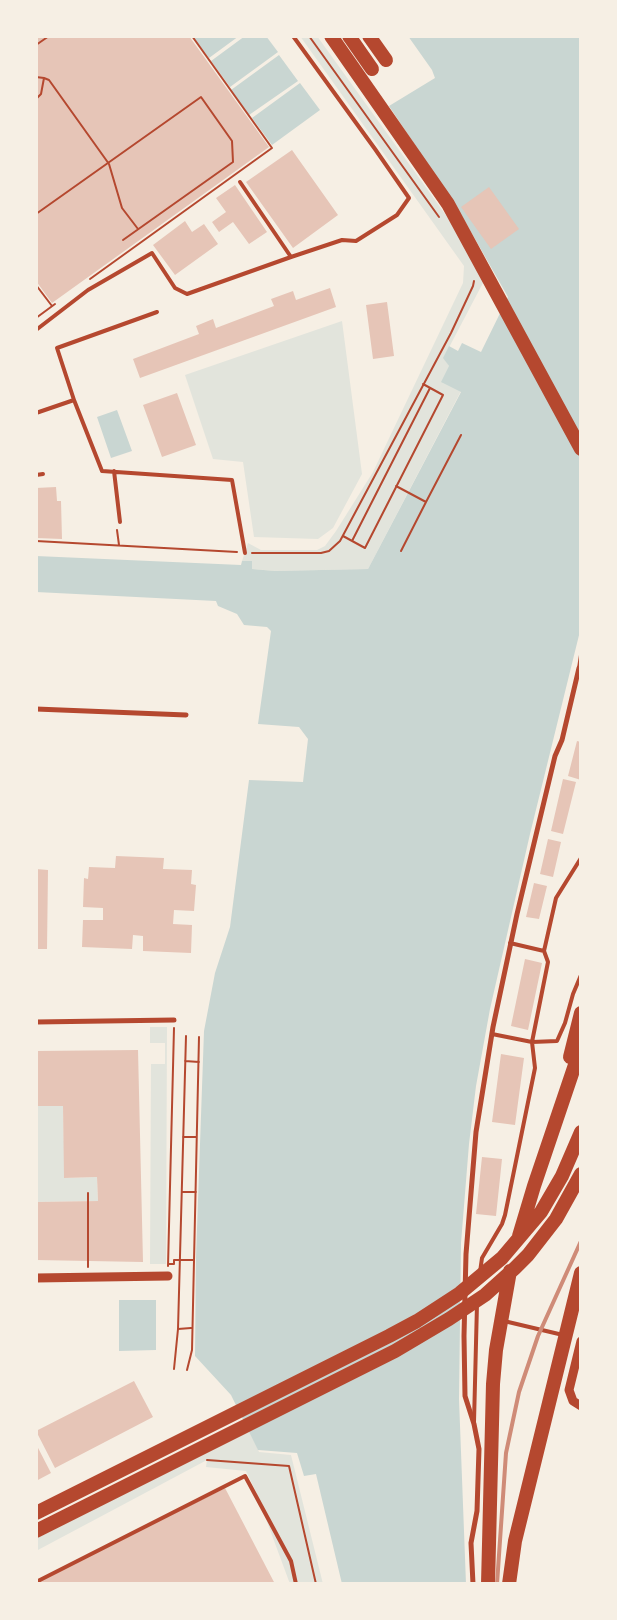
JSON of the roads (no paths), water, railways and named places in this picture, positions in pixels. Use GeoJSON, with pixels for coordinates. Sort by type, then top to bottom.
{"type":"FeatureCollection","features":[{"type":"Feature","properties":{"kind":"highway"},"geometry":{"type":"LineString","coordinates":[[331,36],[448,204],[581,449]]}},
{"type":"Feature","properties":{"kind":"highway"},"geometry":{"type":"LineString","coordinates":[[348,36],[372,69]]}},
{"type":"Feature","properties":{"kind":"highway"},"geometry":{"type":"LineString","coordinates":[[369,36],[386,60]]}},
{"type":"Feature","properties":{"kind":"highway"},"geometry":{"type":"LineString","coordinates":[[555,1121],[581,1013]]}},
{"type":"Feature","properties":{"kind":"highway"},"geometry":{"type":"LineString","coordinates":[[488,1584],[493,1384],[501,1320],[522,1224],[581,1047]]}},
{"type":"Feature","properties":{"kind":"highway"},"geometry":{"type":"LineString","coordinates":[[36,1514],[388,1336],[442,1305],[489,1270],[515,1244],[541,1212],[571,1157],[581,1132]]}},
{"type":"Feature","properties":{"kind":"highway"},"geometry":{"type":"LineString","coordinates":[[36,1531],[395,1351],[455,1315],[495,1286],[528,1255],[556,1219],[581,1174]]}},
{"type":"Feature","properties":{"kind":"highway"},"geometry":{"type":"LineString","coordinates":[[509,1584],[515,1541],[581,1273]]}},
{"type":"Feature","properties":{"kind":"street"},"geometry":{"type":"LineString","coordinates":[[473,1584],[471,1543],[477,1511],[479,1449],[474,1424],[465,1396],[464,1336],[466,1254],[476,1132],[492,1034],[510,944],[555,756],[562,740],[579,668]]}},
{"type":"Feature","properties":{"kind":"street"},"geometry":{"type":"LineString","coordinates":[[36,709],[186,715]]}},
{"type":"Feature","properties":{"kind":"street"},"geometry":{"type":"LineString","coordinates":[[36,1022],[174,1020]]}},
{"type":"Feature","properties":{"kind":"street"},"geometry":{"type":"LineString","coordinates":[[36,1278],[168,1276]]}},
{"type":"Feature","properties":{"kind":"street"},"geometry":{"type":"LineString","coordinates":[[581,1341],[569,1390],[573,1401],[581,1406]]}},
{"type":"Feature","properties":{"kind":"lane"},"geometry":{"type":"LineString","coordinates":[[36,330],[88,290],[152,253],[175,288],[188,294],[342,240],[356,241],[397,215],[408,198],[293,36]]}},
{"type":"Feature","properties":{"kind":"lane"},"geometry":{"type":"LineString","coordinates":[[240,182],[291,257]]}},
{"type":"Feature","properties":{"kind":"lane"},"geometry":{"type":"LineString","coordinates":[[157,312],[58,348],[74,400],[102,471],[232,480],[246,553]]}},
{"type":"Feature","properties":{"kind":"lane"},"geometry":{"type":"LineString","coordinates":[[36,413],[74,400]]}},
{"type":"Feature","properties":{"kind":"lane"},"geometry":{"type":"LineString","coordinates":[[114,472],[120,522]]}},
{"type":"Feature","properties":{"kind":"lane"},"geometry":{"type":"LineString","coordinates":[[36,475],[43,474]]}},
{"type":"Feature","properties":{"kind":"lane"},"geometry":{"type":"LineString","coordinates":[[579,668],[581,655]]}},
{"type":"Feature","properties":{"kind":"lane"},"geometry":{"type":"LineString","coordinates":[[479,1282],[482,1258],[502,1224],[535,1068],[532,1042],[548,962],[544,951],[556,898],[581,858]]}},
{"type":"Feature","properties":{"kind":"lane"},"geometry":{"type":"LineString","coordinates":[[510,944],[544,951]]}},
{"type":"Feature","properties":{"kind":"lane"},"geometry":{"type":"LineString","coordinates":[[492,1034],[532,1042],[556,1041],[565,1023],[573,994],[581,976]]}},
{"type":"Feature","properties":{"kind":"lane"},"geometry":{"type":"LineString","coordinates":[[474,1424],[478,1291]]}},
{"type":"Feature","properties":{"kind":"lane"},"geometry":{"type":"LineString","coordinates":[[501,1320],[565,1335]]}},
{"type":"Feature","properties":{"kind":"lane"},"geometry":{"type":"LineString","coordinates":[[36,1582],[246,1476],[291,1561],[296,1584]]}},
{"type":"Feature","properties":{"kind":"railway"},"geometry":{"type":"LineString","coordinates":[[497,1584],[506,1453],[519,1392],[538,1336],[581,1241]]}}]}
